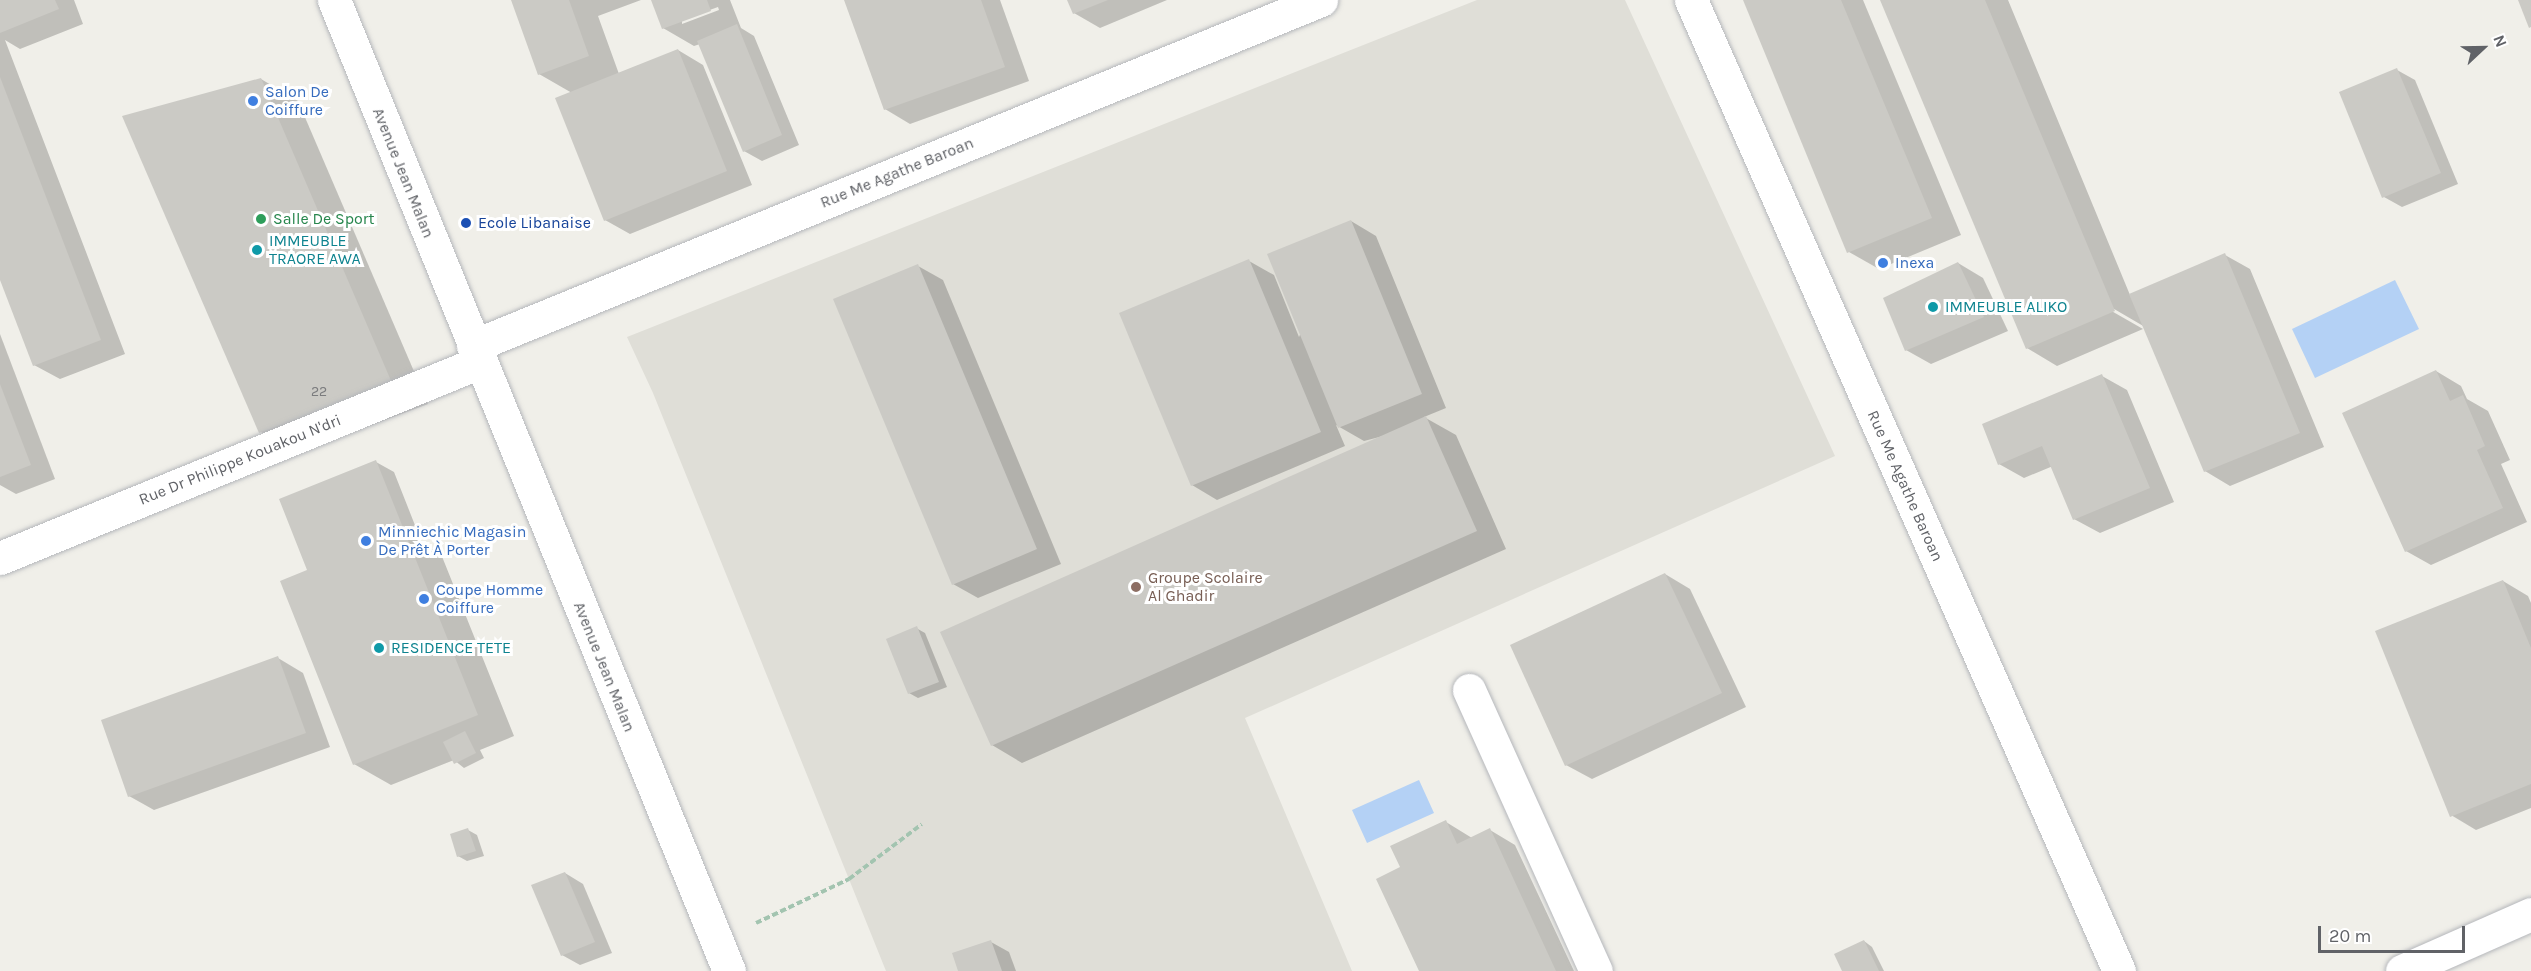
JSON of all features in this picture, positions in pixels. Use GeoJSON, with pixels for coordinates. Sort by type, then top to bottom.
{"type":"FeatureCollection","features":[{"type":"Feature","properties":{"kind":"street","name":"Avenue Jean Malan"},"geometry":{"type":"LineString","coordinates":[[333,0],[729,971]]}},
{"type":"Feature","properties":{"kind":"street","name":"Rue Me Agathe Baroan"},"geometry":{"type":"LineString","coordinates":[[477,354],[1321,0]]}},
{"type":"Feature","properties":{"kind":"street","name":"Rue Me Agathe Baroan"},"geometry":{"type":"LineString","coordinates":[[1691,0],[2119,971]]}},
{"type":"Feature","properties":{"kind":"street","name":"Rue Dr Philippe Kouakou N'dri"},"geometry":{"type":"LineString","coordinates":[[0,558],[477,354]]}},
{"type":"Feature","properties":{"kind":"street"},"geometry":{"type":"LineString","coordinates":[[1469,690],[1596,971]]}},
{"type":"Feature","properties":{"kind":"street"},"geometry":{"type":"LineString","coordinates":[[2402,971],[2531,914]]}},
{"type":"Feature","properties":{"kind":"path"},"geometry":{"type":"LineString","coordinates":[[793,906],[849,879],[922,824]]}},
{"type":"Feature","properties":{"kind":"shaded area","name":"Groupe Scolaire Al Ghadir"},"geometry":{"type":"Polygon","coordinates":[[[1477,0],[1625,0],[1835,456],[1245,718],[1352,971],[886,971],[653,393],[627,337],[1477,0]]]}},
{"type":"Feature","properties":{"kind":"water"},"geometry":{"type":"Polygon","coordinates":[[[2395,280],[2419,329],[2315,378],[2292,329],[2395,280]]]}},
{"type":"Feature","properties":{"kind":"water"},"geometry":{"type":"Polygon","coordinates":[[[1419,780],[1434,813],[1367,843],[1352,810],[1419,780]]]}},
{"type":"Feature","properties":{"kind":"building"},"geometry":{"type":"Polygon","coordinates":[[[0,0],[55,0],[59,9],[0,33],[0,0]]]}},
{"type":"Feature","properties":{"kind":"building"},"geometry":{"type":"Polygon","coordinates":[[[511,0],[569,0],[589,56],[538,75],[511,0]]]}},
{"type":"Feature","properties":{"kind":"building"},"geometry":{"type":"Polygon","coordinates":[[[651,0],[707,0],[711,11],[662,29],[651,0]]]}},
{"type":"Feature","properties":{"kind":"building"},"geometry":{"type":"Polygon","coordinates":[[[844,0],[981,0],[1005,67],[884,110],[844,0]]]}},
{"type":"Feature","properties":{"kind":"building"},"geometry":{"type":"Polygon","coordinates":[[[1067,0],[1108,0],[1073,14],[1067,0]]]}},
{"type":"Feature","properties":{"kind":"building"},"geometry":{"type":"Polygon","coordinates":[[[1743,0],[1841,0],[1932,218],[1847,253],[1743,0]]]}},
{"type":"Feature","properties":{"kind":"building"},"geometry":{"type":"Polygon","coordinates":[[[1880,0],[1985,0],[2115,311],[2026,349],[1880,0]]]}},
{"type":"Feature","properties":{"kind":"building"},"geometry":{"type":"Polygon","coordinates":[[[2518,0],[2531,0],[2531,27],[2529,28],[2518,0]]]}},
{"type":"Feature","properties":{"kind":"building"},"geometry":{"type":"Polygon","coordinates":[[[737,24],[782,135],[743,152],[697,41],[737,24]]]}},
{"type":"Feature","properties":{"kind":"building"},"geometry":{"type":"Polygon","coordinates":[[[678,49],[727,171],[604,221],[555,98],[678,49]]]}},
{"type":"Feature","properties":{"kind":"building"},"geometry":{"type":"Polygon","coordinates":[[[2397,68],[2441,173],[2382,198],[2339,92],[2397,68]]]}},
{"type":"Feature","properties":{"kind":"building"},"geometry":{"type":"Polygon","coordinates":[[[0,77],[101,340],[33,366],[0,280],[0,77]]]}},
{"type":"Feature","properties":{"kind":"building","name":"IMMEUBLE TRAORE AWA"},"geometry":{"type":"Polygon","coordinates":[[[261,78],[392,383],[259,433],[122,116],[261,78]]]}},
{"type":"Feature","properties":{"kind":"building"},"geometry":{"type":"Polygon","coordinates":[[[1351,220],[1422,394],[1338,428],[1267,254],[1351,220]]]}},
{"type":"Feature","properties":{"kind":"building"},"geometry":{"type":"Polygon","coordinates":[[[2225,253],[2300,433],[2204,472],[2129,294],[2225,253]]]}},
{"type":"Feature","properties":{"kind":"building"},"geometry":{"type":"Polygon","coordinates":[[[1249,259],[1321,432],[1191,486],[1119,313],[1249,259]]]}},
{"type":"Feature","properties":{"kind":"building","name":"IMMEUBLE ALIKO"},"geometry":{"type":"Polygon","coordinates":[[[1958,262],[1984,317],[1905,351],[1883,298],[1958,262]]]}},
{"type":"Feature","properties":{"kind":"building"},"geometry":{"type":"Polygon","coordinates":[[[918,264],[1037,549],[952,585],[833,299],[918,264]]]}},
{"type":"Feature","properties":{"kind":"building"},"geometry":{"type":"Polygon","coordinates":[[[2436,370],[2450,401],[2463,395],[2485,446],[2477,450],[2503,508],[2405,552],[2342,413],[2436,370]]]}},
{"type":"Feature","properties":{"kind":"building"},"geometry":{"type":"Polygon","coordinates":[[[2102,374],[2150,488],[2073,520],[2042,446],[1998,465],[1982,424],[2102,374]]]}},
{"type":"Feature","properties":{"kind":"building"},"geometry":{"type":"Polygon","coordinates":[[[0,384],[31,465],[0,477],[0,384]]]}},
{"type":"Feature","properties":{"kind":"building"},"geometry":{"type":"Polygon","coordinates":[[[1426,416],[1477,531],[991,746],[940,632],[1426,416]]]}},
{"type":"Feature","properties":{"kind":"building","name":"RESIDENCE TETE"},"geometry":{"type":"Polygon","coordinates":[[[376,460],[478,715],[353,765],[280,581],[307,570],[279,499],[376,460]]]}},
{"type":"Feature","properties":{"kind":"building"},"geometry":{"type":"Polygon","coordinates":[[[1665,573],[1722,693],[1565,766],[1510,645],[1665,573]]]}},
{"type":"Feature","properties":{"kind":"building"},"geometry":{"type":"Polygon","coordinates":[[[2503,580],[2531,648],[2531,784],[2450,817],[2375,631],[2503,580]]]}},
{"type":"Feature","properties":{"kind":"building"},"geometry":{"type":"Polygon","coordinates":[[[917,626],[939,682],[908,694],[886,639],[917,626]]]}},
{"type":"Feature","properties":{"kind":"building"},"geometry":{"type":"Polygon","coordinates":[[[278,656],[306,733],[128,797],[101,720],[278,656]]]}},
{"type":"Feature","properties":{"kind":"building"},"geometry":{"type":"Polygon","coordinates":[[[465,731],[476,753],[454,764],[443,742],[465,731]]]}},
{"type":"Feature","properties":{"kind":"building"},"geometry":{"type":"Polygon","coordinates":[[[1446,820],[1457,844],[1490,828],[1556,971],[1419,971],[1376,879],[1400,867],[1390,846],[1446,820]]]}},
{"type":"Feature","properties":{"kind":"building"},"geometry":{"type":"Polygon","coordinates":[[[468,828],[476,851],[457,857],[450,834],[468,828]]]}},
{"type":"Feature","properties":{"kind":"building"},"geometry":{"type":"Polygon","coordinates":[[[565,872],[595,942],[561,956],[531,885],[565,872]]]}},
{"type":"Feature","properties":{"kind":"building"},"geometry":{"type":"Polygon","coordinates":[[[991,940],[1002,971],[958,971],[952,953],[991,940]]]}},
{"type":"Feature","properties":{"kind":"building"},"geometry":{"type":"Polygon","coordinates":[[[1864,940],[1879,971],[1842,971],[1834,954],[1864,940]]]}},
{"type":"Feature","properties":{"kind":"place","name":"Salon De Coiffure"},"geometry":{"type":"Point","coordinates":[253,101]}},
{"type":"Feature","properties":{"kind":"place","name":"Salle De Sport"},"geometry":{"type":"Point","coordinates":[261,219]}},
{"type":"Feature","properties":{"kind":"place","name":"Ecole Libanaise"},"geometry":{"type":"Point","coordinates":[466,223]}},
{"type":"Feature","properties":{"kind":"place","name":"IMMEUBLE TRAORE AWA"},"geometry":{"type":"Point","coordinates":[257,250]}},
{"type":"Feature","properties":{"kind":"place","name":"Inexa"},"geometry":{"type":"Point","coordinates":[1883,263]}},
{"type":"Feature","properties":{"kind":"place","name":"IMMEUBLE ALIKO"},"geometry":{"type":"Point","coordinates":[1933,307]}},
{"type":"Feature","properties":{"kind":"place","name":"Minniechic Magasin De Prêt À Porter"},"geometry":{"type":"Point","coordinates":[366,541]}},
{"type":"Feature","properties":{"kind":"place","name":"Groupe Scolaire Al Ghadir"},"geometry":{"type":"Point","coordinates":[1136,587]}},
{"type":"Feature","properties":{"kind":"place","name":"Coupe Homme Coiffure"},"geometry":{"type":"Point","coordinates":[424,599]}},
{"type":"Feature","properties":{"kind":"place","name":"RESIDENCE TETE"},"geometry":{"type":"Point","coordinates":[379,648]}}]}
